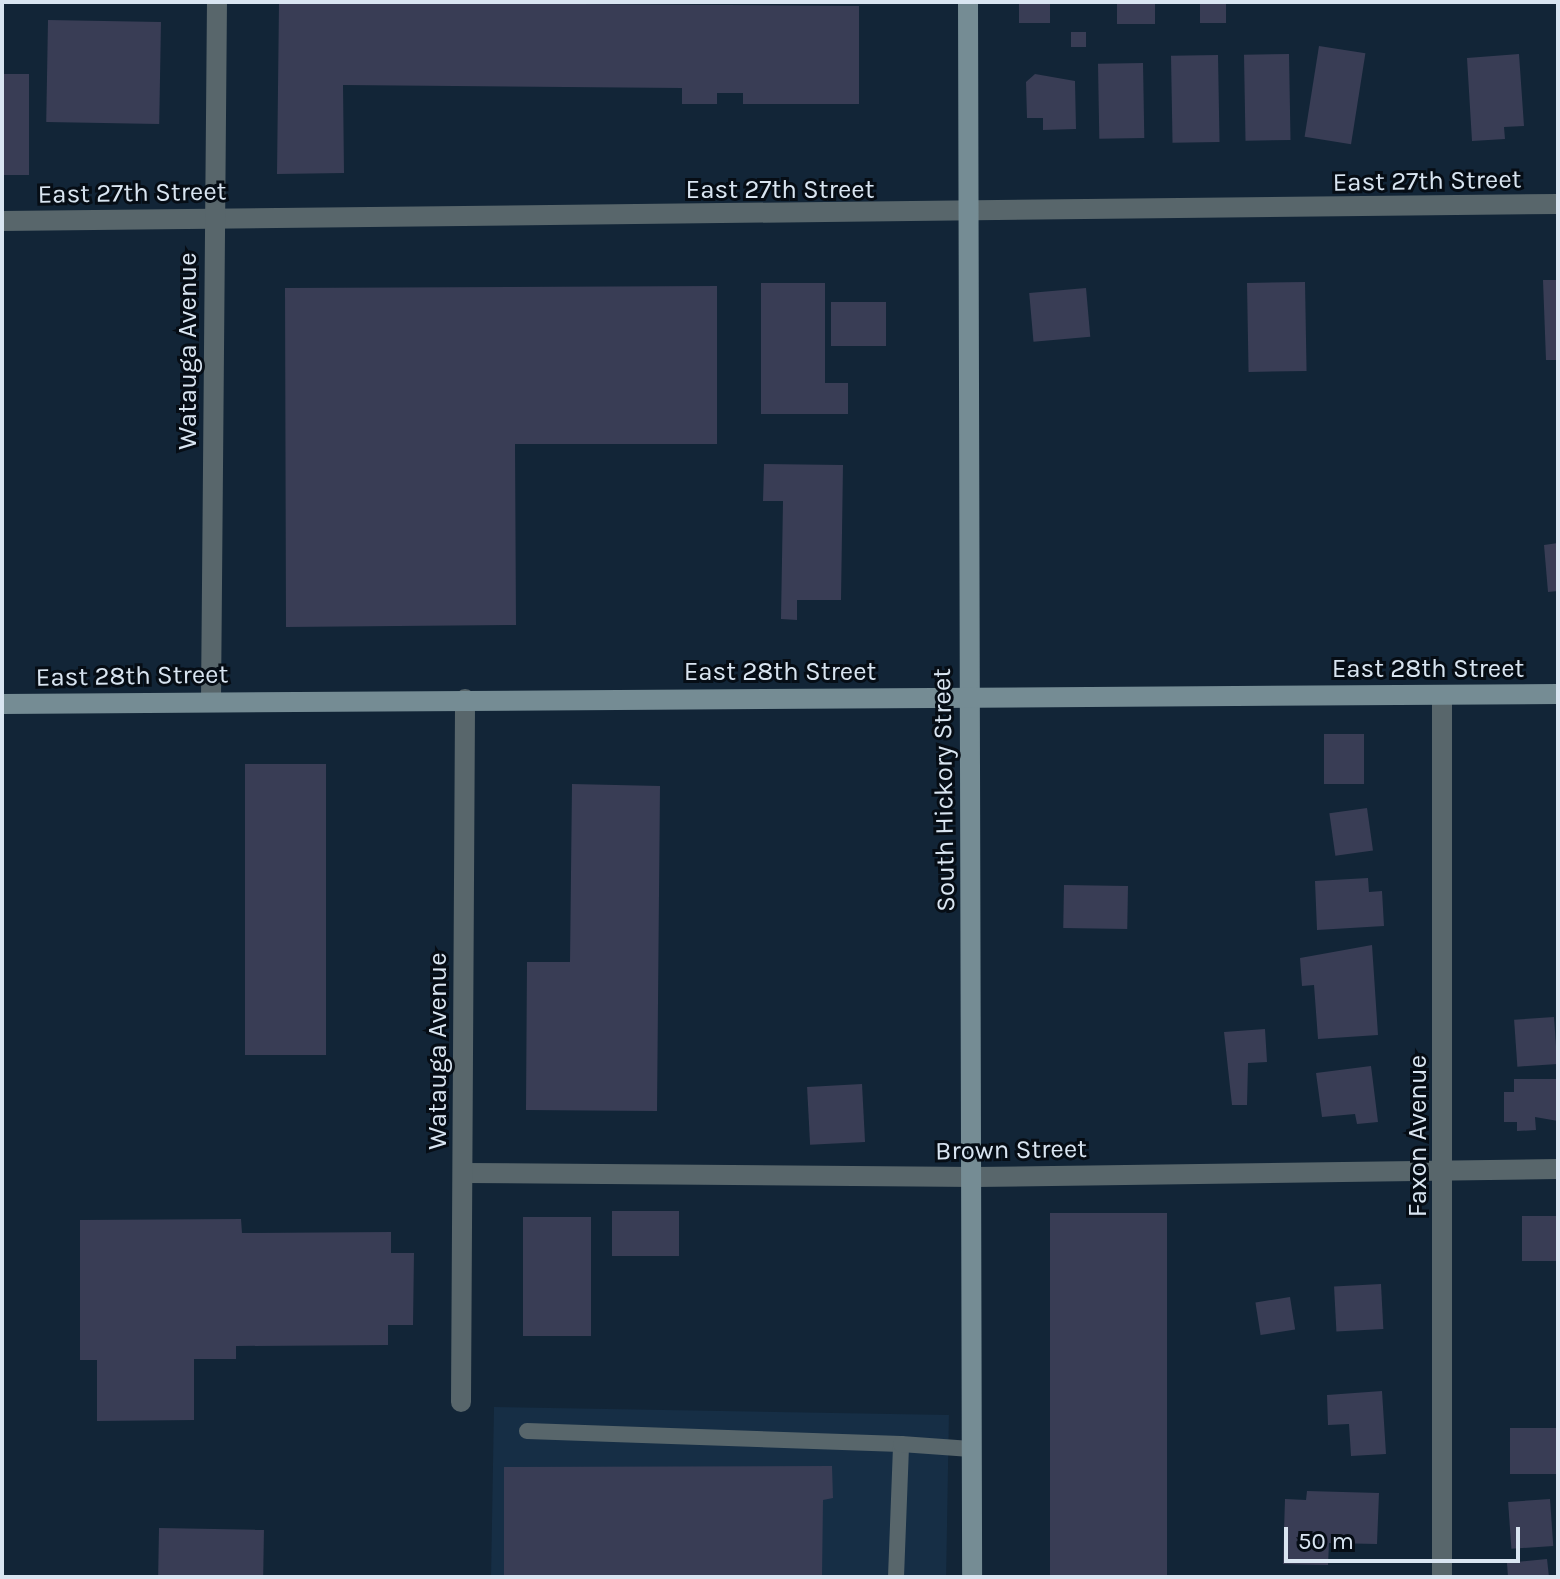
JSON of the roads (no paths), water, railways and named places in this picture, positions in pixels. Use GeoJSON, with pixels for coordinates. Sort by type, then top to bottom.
{"type":"FeatureCollection","features":[{"type":"Feature","properties":{"kind":"street","name":"Watauga Avenue"},"geometry":{"type":"LineString","coordinates":[[211,701],[217,2]]}},
{"type":"Feature","properties":{"kind":"street","name":"South Hickory Street"},"geometry":{"type":"LineString","coordinates":[[968,2],[968,698],[975,1177],[972,1577]]}},
{"type":"Feature","properties":{"kind":"street","name":"East 27th Street"},"geometry":{"type":"LineString","coordinates":[[2,221],[966,216],[1558,204]]}},
{"type":"Feature","properties":{"kind":"street","name":"East 28th Street"},"geometry":{"type":"LineString","coordinates":[[2,704],[1558,694]]}},
{"type":"Feature","properties":{"kind":"street","name":"Faxon Avenue"},"geometry":{"type":"LineString","coordinates":[[1442,695],[1442,1577]]}},
{"type":"Feature","properties":{"kind":"street","name":"Watauga Avenue"},"geometry":{"type":"LineString","coordinates":[[461,1402],[465,699]]}},
{"type":"Feature","properties":{"kind":"street","name":"Brown Street"},"geometry":{"type":"LineString","coordinates":[[464,1173],[975,1177],[1444,1168],[1558,1169]]}},
{"type":"Feature","properties":{"kind":"lane"},"geometry":{"type":"LineString","coordinates":[[527,1431],[971,1449]]}},
{"type":"Feature","properties":{"kind":"lane"},"geometry":{"type":"LineString","coordinates":[[896,1577],[901,1444]]}}]}
